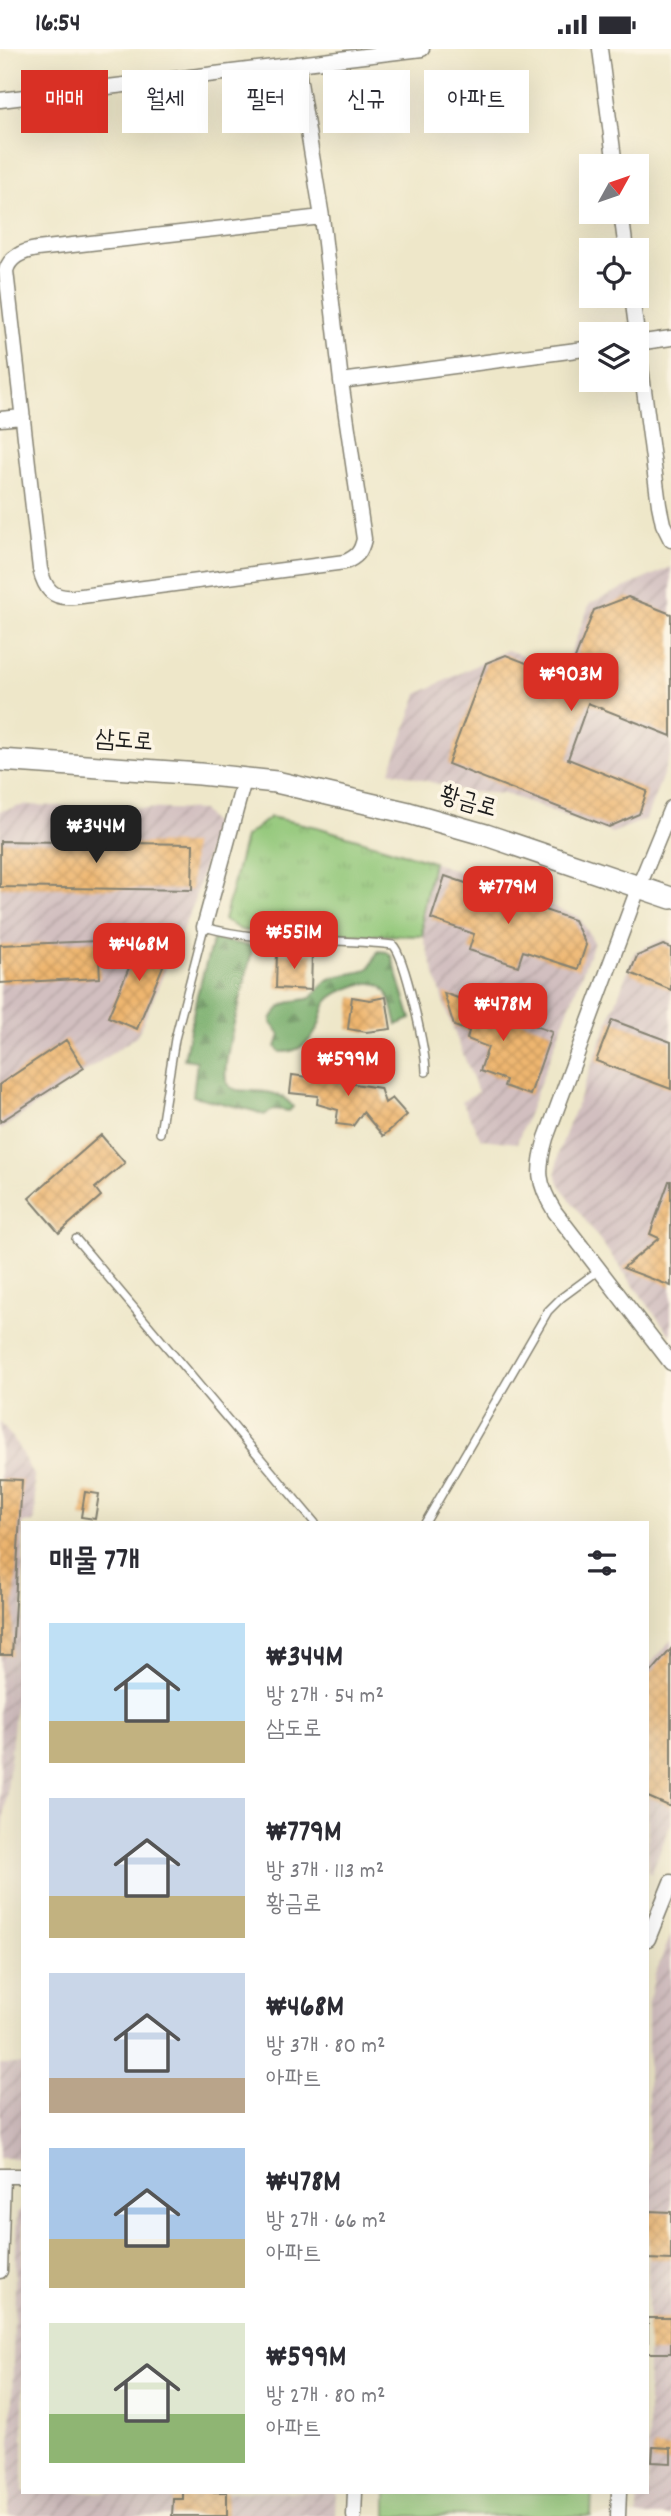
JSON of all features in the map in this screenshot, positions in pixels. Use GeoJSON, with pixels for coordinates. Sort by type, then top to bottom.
{"type":"FeatureCollection","features":[{"type":"Feature","properties":{"kind":"street"},"geometry":{"type":"LineString","coordinates":[[0,100],[422,49]]}},
{"type":"Feature","properties":{"kind":"street"},"geometry":{"type":"LineString","coordinates":[[600,49],[613,154]]}},
{"type":"Feature","properties":{"kind":"street"},"geometry":{"type":"LineString","coordinates":[[297,64],[323,217],[341,381],[364,539],[362,549],[356,557],[345,562],[74,597],[61,598],[53,594],[43,581],[6,271],[8,264],[19,255],[37,249],[323,217]]}},
{"type":"Feature","properties":{"kind":"street"},"geometry":{"type":"LineString","coordinates":[[649,341],[671,338]]}},
{"type":"Feature","properties":{"kind":"street"},"geometry":{"type":"LineString","coordinates":[[341,381],[579,350]]}},
{"type":"Feature","properties":{"kind":"street"},"geometry":{"type":"LineString","coordinates":[[644,392],[659,505],[663,524],[671,540]]}},
{"type":"Feature","properties":{"kind":"street"},"geometry":{"type":"LineString","coordinates":[[0,419],[23,417]]}},
{"type":"Feature","properties":{"kind":"street","name":"삼도로"},"geometry":{"type":"LineString","coordinates":[[0,760],[245,777]]}},
{"type":"Feature","properties":{"kind":"street"},"geometry":{"type":"LineString","coordinates":[[204,927],[245,777]]}},
{"type":"Feature","properties":{"kind":"street","name":"황금로"},"geometry":{"type":"LineString","coordinates":[[245,777],[422,817],[486,835],[671,898]]}},
{"type":"Feature","properties":{"kind":"street"},"geometry":{"type":"LineString","coordinates":[[671,808],[639,885],[546,1138],[538,1169],[546,1198],[671,1363]]}},
{"type":"Feature","properties":{"kind":"street"},"geometry":{"type":"LineString","coordinates":[[649,1937],[670,1888]]}},
{"type":"Feature","properties":{"kind":"street"},"geometry":{"type":"LineString","coordinates":[[0,2271],[2,2176],[21,2176]]}},
{"type":"Feature","properties":{"kind":"street"},"geometry":{"type":"LineString","coordinates":[[354,2516],[355,2494]]}},
{"type":"Feature","properties":{"kind":"street"},"geometry":{"type":"LineString","coordinates":[[618,2516],[619,2494]]}},
{"type":"Feature","properties":{"kind":"lane"},"geometry":{"type":"LineString","coordinates":[[160,1133],[175,1039],[204,927],[262,938],[393,945],[398,951],[406,978],[425,1052],[426,1072]]}},
{"type":"Feature","properties":{"kind":"lane"},"geometry":{"type":"LineString","coordinates":[[76,1239],[313,1521]]}},
{"type":"Feature","properties":{"kind":"lane"},"geometry":{"type":"LineString","coordinates":[[426,1521],[548,1311],[599,1270]]}},
{"type":"Feature","properties":{"kind":"shaded area"},"geometry":{"type":"Polygon","coordinates":[[[671,567],[671,754],[646,819],[612,833],[506,794],[468,792],[390,771],[418,694],[507,650],[564,670],[590,603],[671,567]]]}},
{"type":"Feature","properties":{"kind":"shaded area"},"geometry":{"type":"Polygon","coordinates":[[[25,805],[202,810],[215,826],[193,905],[137,1036],[0,1130],[0,811],[25,805]]]}},
{"type":"Feature","properties":{"kind":"shaded area"},"geometry":{"type":"Polygon","coordinates":[[[433,862],[579,917],[594,942],[517,1143],[481,1139],[462,1101],[478,1092],[448,1016],[423,936],[422,915],[433,862]]]}},
{"type":"Feature","properties":{"kind":"shaded area"},"geometry":{"type":"Polygon","coordinates":[[[664,939],[671,942],[671,1336],[568,1197],[556,1172],[559,1151],[635,952],[664,939]]]}},
{"type":"Feature","properties":{"kind":"shaded area"},"geometry":{"type":"Polygon","coordinates":[[[0,1422],[16,1443],[33,1475],[36,1510],[34,1521],[21,1521],[21,1649],[0,1861],[0,1422]]]}},
{"type":"Feature","properties":{"kind":"shaded area"},"geometry":{"type":"Polygon","coordinates":[[[671,1640],[671,1823],[651,1874],[649,1873],[649,1666],[671,1640]]]}},
{"type":"Feature","properties":{"kind":"shaded area"},"geometry":{"type":"Polygon","coordinates":[[[671,1935],[671,2516],[637,2516],[637,2494],[649,2494],[649,2001],[655,1974],[671,1935]]]}},
{"type":"Feature","properties":{"kind":"shaded area"},"geometry":{"type":"Polygon","coordinates":[[[0,2064],[21,2064],[21,2158],[0,2158],[0,2064]]]}},
{"type":"Feature","properties":{"kind":"shaded area"},"geometry":{"type":"Polygon","coordinates":[[[21,2210],[21,2494],[336,2494],[335,2516],[9,2516],[17,2213],[21,2210]]]}},
{"type":"Feature","properties":{"kind":"green space"},"geometry":{"type":"Polygon","coordinates":[[[270,817],[317,827],[433,862],[422,915],[423,936],[263,933],[241,930],[224,920],[245,837],[270,817]]]}},
{"type":"Feature","properties":{"kind":"green space"},"geometry":{"type":"Polygon","coordinates":[[[213,939],[250,946],[252,949],[227,1055],[227,1082],[237,1090],[268,1092],[282,1097],[293,1107],[289,1111],[275,1109],[264,1115],[193,1096],[197,1061],[184,1059],[197,995],[213,939]]]}},
{"type":"Feature","properties":{"kind":"green space"},"geometry":{"type":"Polygon","coordinates":[[[378,951],[387,952],[392,957],[411,1019],[397,1025],[386,991],[374,983],[366,983],[333,996],[326,1004],[310,1040],[299,1048],[280,1052],[276,1047],[280,1035],[271,1019],[280,1008],[288,1003],[311,998],[326,981],[334,977],[364,971],[370,967],[378,951]]]}},
{"type":"Feature","properties":{"kind":"green space"},"geometry":{"type":"Polygon","coordinates":[[[387,2494],[592,2494],[591,2516],[387,2516],[387,2494]]]}},
{"type":"Feature","properties":{"kind":"building"},"geometry":{"type":"Polygon","coordinates":[[[628,597],[671,614],[671,736],[588,703],[568,759],[647,791],[639,814],[609,827],[448,764],[486,663],[506,655],[567,679],[594,610],[628,597]]]}},
{"type":"Feature","properties":{"kind":"building"},"geometry":{"type":"Polygon","coordinates":[[[0,841],[193,844],[192,890],[0,887],[0,841]]]}},
{"type":"Feature","properties":{"kind":"building"},"geometry":{"type":"Polygon","coordinates":[[[445,876],[574,920],[586,945],[578,969],[523,951],[518,966],[469,950],[474,934],[431,919],[445,876]]]}},
{"type":"Feature","properties":{"kind":"building"},"geometry":{"type":"Polygon","coordinates":[[[142,937],[170,949],[137,1029],[108,1017],[142,937]]]}},
{"type":"Feature","properties":{"kind":"building"},"geometry":{"type":"Polygon","coordinates":[[[98,941],[100,978],[0,983],[0,945],[98,941]]]}},
{"type":"Feature","properties":{"kind":"building"},"geometry":{"type":"Polygon","coordinates":[[[663,945],[671,948],[671,990],[630,973],[637,956],[663,945]]]}},
{"type":"Feature","properties":{"kind":"building"},"geometry":{"type":"Polygon","coordinates":[[[277,953],[312,954],[311,990],[276,988],[277,953]]]}},
{"type":"Feature","properties":{"kind":"building"},"geometry":{"type":"Polygon","coordinates":[[[444,993],[552,1032],[530,1095],[504,1086],[506,1080],[480,1071],[488,1047],[467,1039],[469,1031],[454,1026],[444,993]]]}},
{"type":"Feature","properties":{"kind":"building"},"geometry":{"type":"Polygon","coordinates":[[[352,997],[370,1000],[386,997],[391,1029],[366,1032],[348,1029],[352,997]]]}},
{"type":"Feature","properties":{"kind":"building"},"geometry":{"type":"Polygon","coordinates":[[[612,1020],[671,1042],[671,1089],[596,1061],[612,1020]]]}},
{"type":"Feature","properties":{"kind":"building"},"geometry":{"type":"Polygon","coordinates":[[[66,1040],[84,1068],[0,1122],[0,1084],[66,1040]]]}},
{"type":"Feature","properties":{"kind":"building"},"geometry":{"type":"Polygon","coordinates":[[[309,1062],[336,1066],[334,1081],[380,1088],[385,1103],[392,1098],[407,1115],[383,1136],[363,1112],[353,1126],[336,1124],[338,1110],[317,1104],[318,1096],[290,1093],[292,1075],[307,1077],[309,1062]]]}},
{"type":"Feature","properties":{"kind":"building"},"geometry":{"type":"Polygon","coordinates":[[[101,1135],[125,1163],[95,1188],[101,1196],[59,1233],[29,1198],[101,1135]]]}},
{"type":"Feature","properties":{"kind":"building"},"geometry":{"type":"Polygon","coordinates":[[[669,1181],[671,1286],[623,1268],[659,1238],[650,1234],[669,1181]]]}},
{"type":"Feature","properties":{"kind":"building"},"geometry":{"type":"Polygon","coordinates":[[[0,1479],[22,1480],[12,1655],[0,1655],[0,1479]]]}},
{"type":"Feature","properties":{"kind":"building"},"geometry":{"type":"Polygon","coordinates":[[[85,1492],[99,1494],[95,1519],[81,1517],[85,1492]]]}},
{"type":"Feature","properties":{"kind":"building"},"geometry":{"type":"Polygon","coordinates":[[[671,1649],[671,1807],[649,1797],[649,1675],[671,1649]]]}},
{"type":"Feature","properties":{"kind":"building"},"geometry":{"type":"Polygon","coordinates":[[[649,2211],[671,2212],[671,2260],[649,2259],[649,2211]]]}},
{"type":"Feature","properties":{"kind":"building"},"geometry":{"type":"Polygon","coordinates":[[[649,2318],[671,2318],[671,2353],[649,2353],[649,2318]]]}},
{"type":"Feature","properties":{"kind":"building"},"geometry":{"type":"Polygon","coordinates":[[[653,2447],[671,2448],[671,2463],[652,2462],[653,2447]]]}},
{"type":"Feature","properties":{"kind":"building"},"geometry":{"type":"Polygon","coordinates":[[[183,2494],[227,2494],[227,2516],[172,2516],[173,2499],[183,2499],[183,2494]]]}}]}
